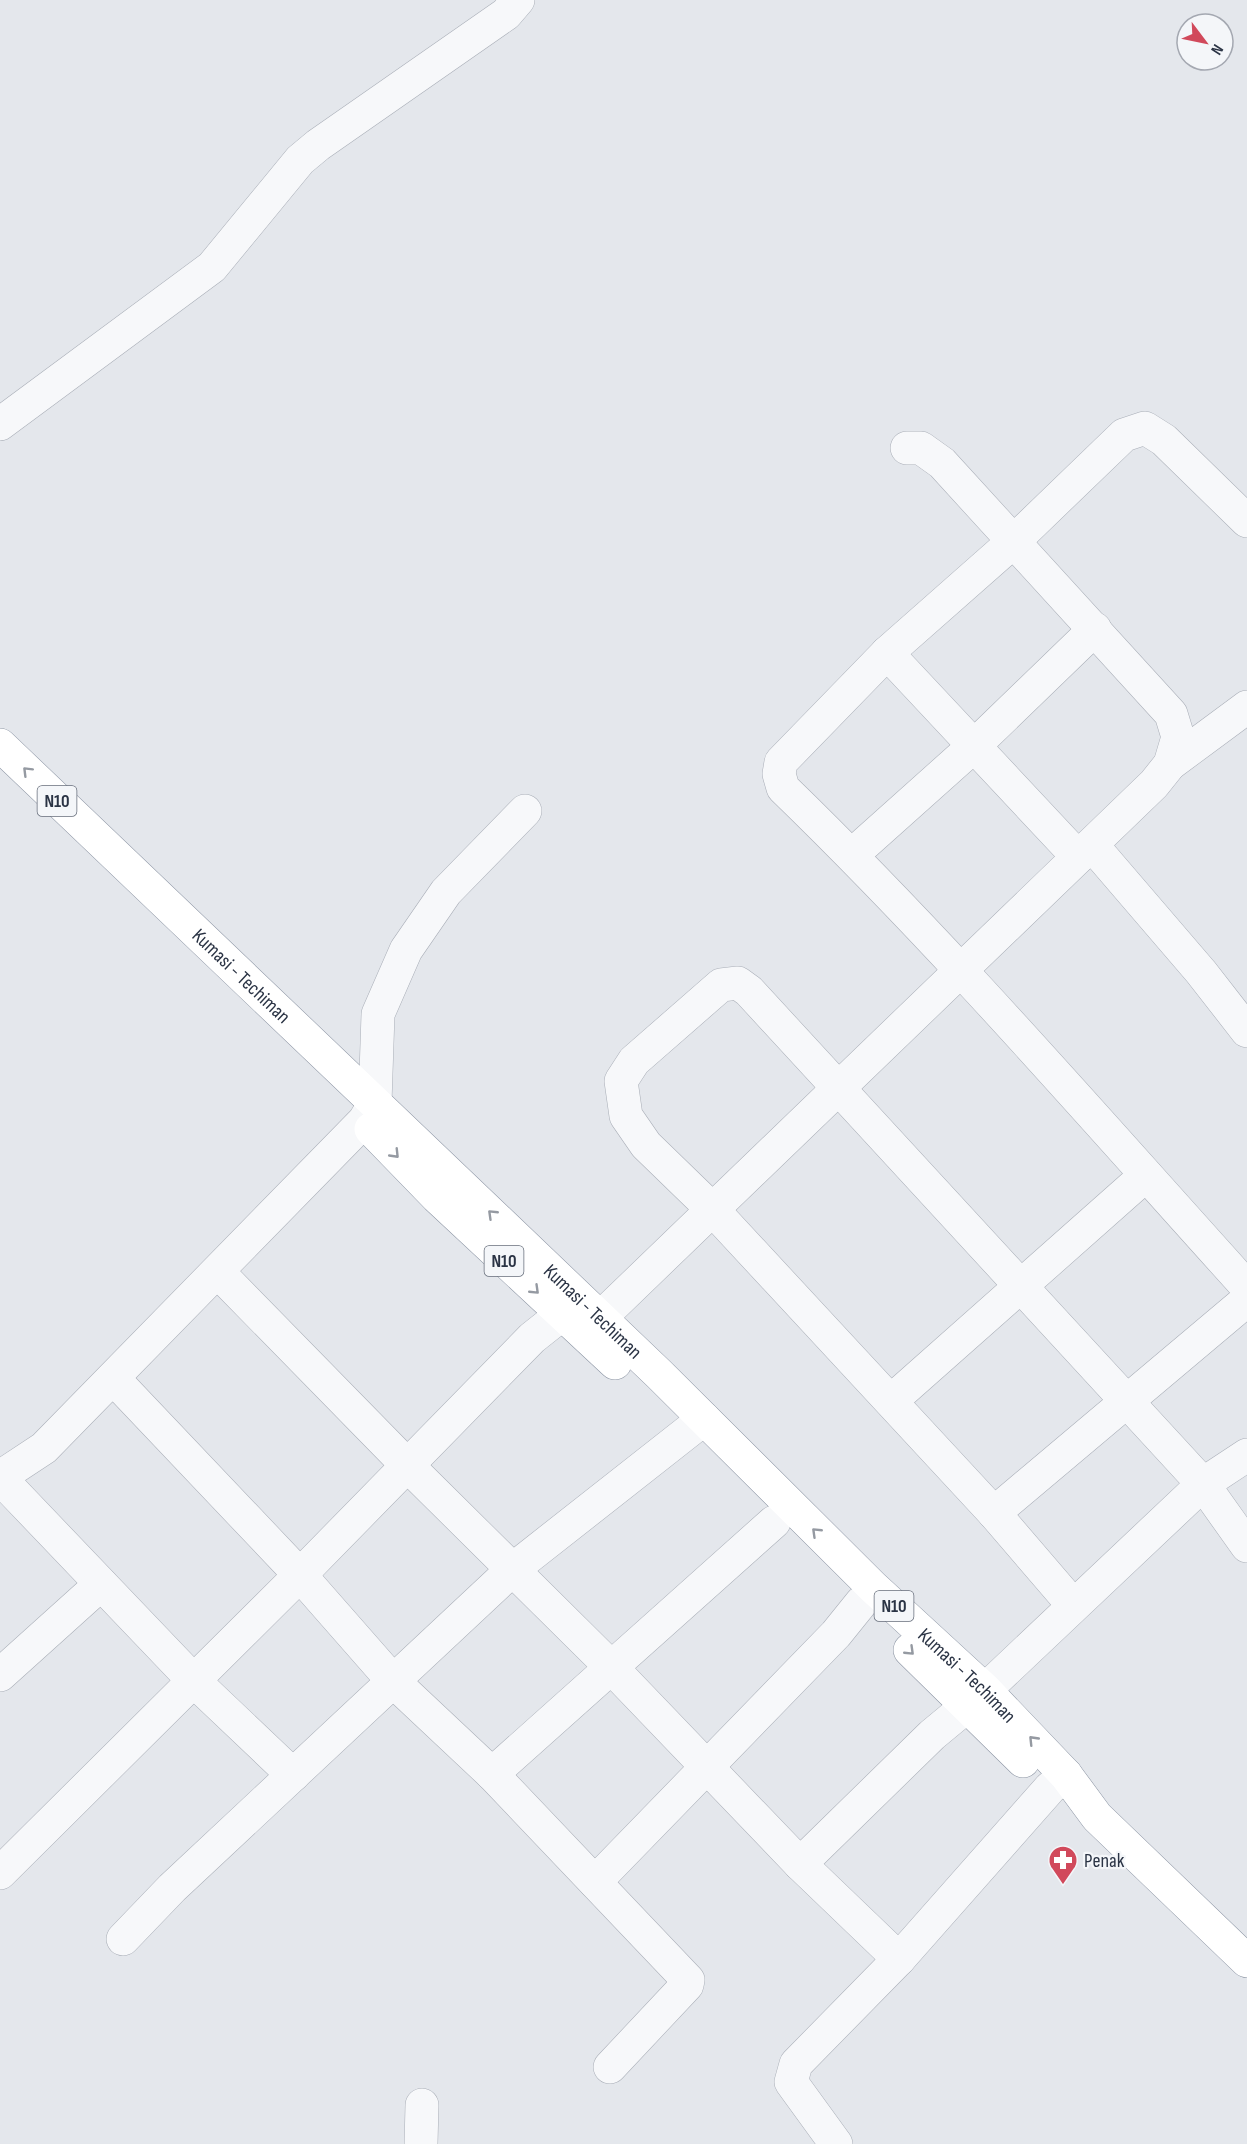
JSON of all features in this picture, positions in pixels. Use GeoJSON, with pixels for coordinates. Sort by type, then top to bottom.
{"type":"FeatureCollection","features":[{"type":"Feature","properties":{"kind":"highway","name":"Kumasi - Techiman"},"geometry":{"type":"LineString","coordinates":[[0,745],[369,1112],[437,1197],[561,1315],[697,1425],[873,1587],[976,1698],[1058,1781],[1247,1961]]}},
{"type":"Feature","properties":{"kind":"highway","name":"Kumasi - Techiman"},"geometry":{"type":"LineString","coordinates":[[0,777],[599,1318],[697,1425],[774,1522],[861,1603],[976,1698]]}},
{"type":"Feature","properties":{"kind":"street"},"geometry":{"type":"LineString","coordinates":[[0,424],[212,267],[286,176],[318,145],[506,14],[518,0]]}},
{"type":"Feature","properties":{"kind":"street"},"geometry":{"type":"LineString","coordinates":[[1247,521],[1164,440],[1145,428],[1124,435],[1014,541],[887,653],[781,762],[779,774],[783,788],[852,855],[961,971],[1247,1287]]}},
{"type":"Feature","properties":{"kind":"street"},"geometry":{"type":"LineString","coordinates":[[907,448],[921,448],[942,463],[1171,714],[1178,737],[1170,764]]}},
{"type":"Feature","properties":{"kind":"street"},"geometry":{"type":"LineString","coordinates":[[852,855],[975,745],[1095,629]]}},
{"type":"Feature","properties":{"kind":"street"},"geometry":{"type":"LineString","coordinates":[[887,653],[975,745],[1085,851],[1201,972],[1247,1031]]}},
{"type":"Feature","properties":{"kind":"street"},"geometry":{"type":"LineString","coordinates":[[599,1318],[1085,851],[1154,784],[1170,764],[1247,707]]}},
{"type":"Feature","properties":{"kind":"street"},"geometry":{"type":"LineString","coordinates":[[293,1774],[194,1681],[0,1478],[44,1448],[218,1272],[369,1112],[378,1014],[406,950],[446,892],[525,810]]}},
{"type":"Feature","properties":{"kind":"street"},"geometry":{"type":"LineString","coordinates":[[1073,1605],[994,1513],[891,1401],[713,1210],[646,1144],[626,1116],[621,1081],[634,1061],[721,985],[738,983],[749,991],[839,1086],[1203,1485],[1247,1546]]}},
{"type":"Feature","properties":{"kind":"street"},"geometry":{"type":"LineString","coordinates":[[891,1401],[1146,1175]]}},
{"type":"Feature","properties":{"kind":"street"},"geometry":{"type":"LineString","coordinates":[[218,1272],[406,1465],[612,1667],[800,1864],[899,1959]]}},
{"type":"Feature","properties":{"kind":"street"},"geometry":{"type":"LineString","coordinates":[[994,1513],[1247,1300]]}},
{"type":"Feature","properties":{"kind":"street"},"geometry":{"type":"LineString","coordinates":[[0,1873],[300,1575],[532,1338],[561,1315]]}},
{"type":"Feature","properties":{"kind":"street"},"geometry":{"type":"LineString","coordinates":[[113,1378],[300,1575],[393,1681],[492,1774],[688,1980],[687,1985],[610,2067]]}},
{"type":"Feature","properties":{"kind":"street"},"geometry":{"type":"LineString","coordinates":[[123,1939],[172,1888],[512,1570],[697,1425]]}},
{"type":"Feature","properties":{"kind":"street"},"geometry":{"type":"LineString","coordinates":[[800,1864],[932,1735],[976,1698],[1203,1485],[1247,1455]]}},
{"type":"Feature","properties":{"kind":"street"},"geometry":{"type":"LineString","coordinates":[[492,1774],[774,1522]]}},
{"type":"Feature","properties":{"kind":"street"},"geometry":{"type":"LineString","coordinates":[[0,1675],[101,1584]]}},
{"type":"Feature","properties":{"kind":"street"},"geometry":{"type":"LineString","coordinates":[[595,1882],[836,1634],[861,1603]]}},
{"type":"Feature","properties":{"kind":"street"},"geometry":{"type":"LineString","coordinates":[[836,2144],[791,2082],[796,2064],[899,1959],[1058,1781]]}},
{"type":"Feature","properties":{"kind":"street"},"geometry":{"type":"LineString","coordinates":[[421,2144],[422,2105]]}},
{"type":"Feature","properties":{"kind":"place","name":"Penak"},"geometry":{"type":"Point","coordinates":[1063,1886]}}]}
